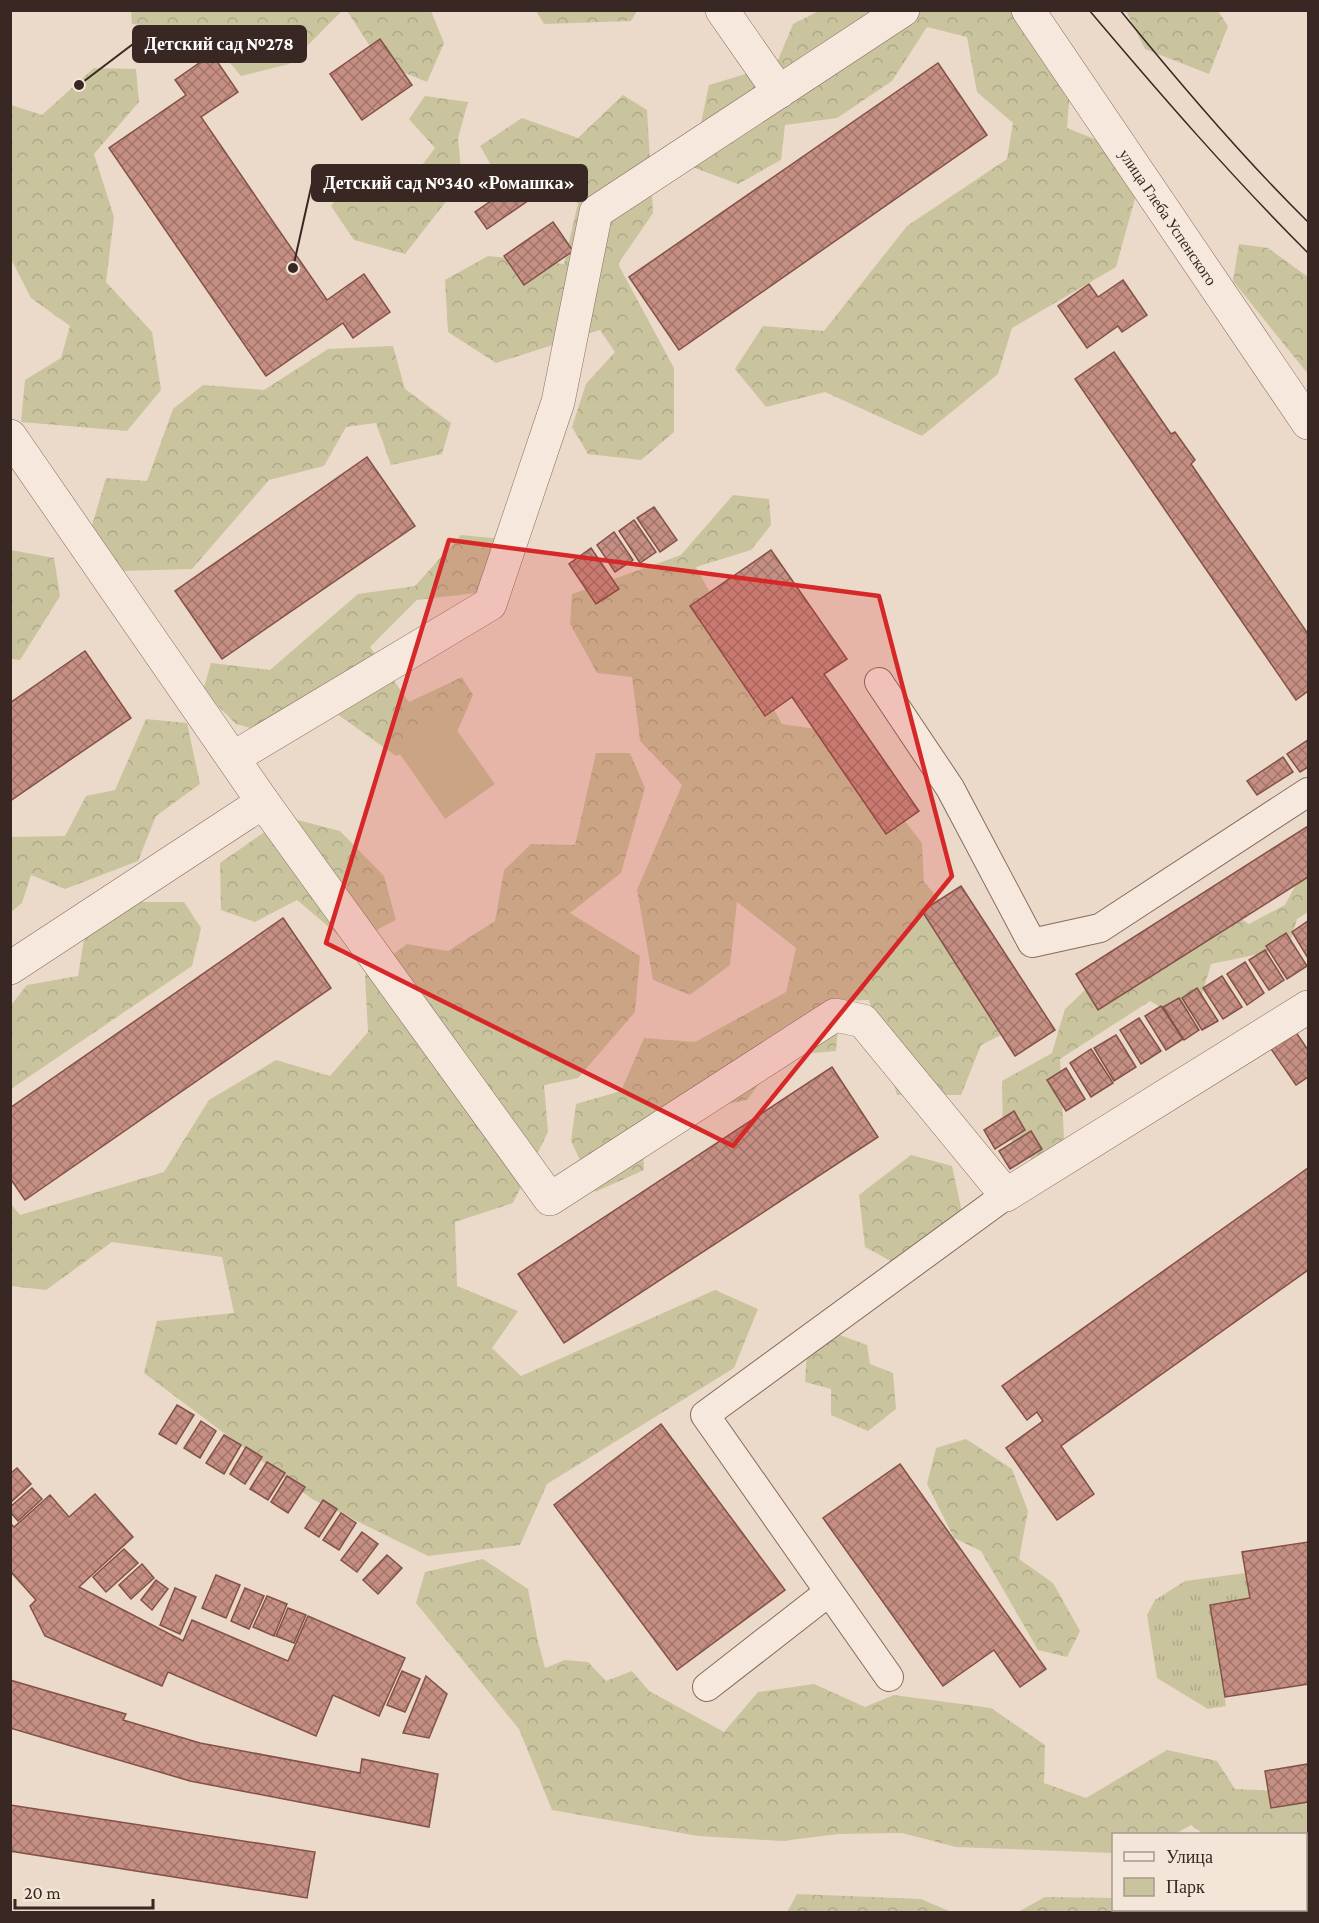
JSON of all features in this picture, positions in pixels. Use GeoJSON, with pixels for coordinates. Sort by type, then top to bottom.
{"type":"FeatureCollection","features":[{"type":"Feature","properties":{"kind":"street"},"geometry":{"type":"LineString","coordinates":[[722,10],[779,92]]}},
{"type":"Feature","properties":{"kind":"street"},"geometry":{"type":"LineString","coordinates":[[233,758],[489,604],[558,402],[596,212],[903,10]]}},
{"type":"Feature","properties":{"kind":"street","name":"улица Глеба Успенского"},"geometry":{"type":"LineString","coordinates":[[1028,10],[1308,423]]}},
{"type":"Feature","properties":{"kind":"street"},"geometry":{"type":"LineString","coordinates":[[10,436],[263,802],[550,1199],[836,1015],[864,1020],[1006,1195],[1308,1007]]}},
{"type":"Feature","properties":{"kind":"street"},"geometry":{"type":"LineString","coordinates":[[10,968],[263,802]]}},
{"type":"Feature","properties":{"kind":"lane"},"geometry":{"type":"LineString","coordinates":[[879,682],[950,788],[1032,942],[1100,928],[1308,792]]}},
{"type":"Feature","properties":{"kind":"lane"},"geometry":{"type":"LineString","coordinates":[[889,1677],[705,1415],[1006,1195]]}},
{"type":"Feature","properties":{"kind":"lane"},"geometry":{"type":"LineString","coordinates":[[707,1687],[830,1592]]}},
{"type":"Feature","properties":{"kind":"highlighted area"},"geometry":{"type":"Polygon","coordinates":[[[449,540],[879,596],[952,876],[733,1146],[326,943],[449,540]]]}},
{"type":"Feature","properties":{"kind":"green space"},"geometry":{"type":"Polygon","coordinates":[[[131,10],[342,11],[289,64],[241,76],[203,31],[132,24],[131,10]]]}},
{"type":"Feature","properties":{"kind":"green space"},"geometry":{"type":"Polygon","coordinates":[[[347,11],[431,11],[444,43],[427,82],[381,63],[347,11]]]}},
{"type":"Feature","properties":{"kind":"green space"},"geometry":{"type":"Polygon","coordinates":[[[536,11],[637,11],[631,21],[544,24],[536,11]]]}},
{"type":"Feature","properties":{"kind":"green space"},"geometry":{"type":"Polygon","coordinates":[[[819,11],[1042,11],[1073,47],[1067,128],[1112,146],[1136,195],[1116,267],[1012,328],[998,374],[922,436],[825,392],[766,407],[735,369],[763,326],[824,331],[907,226],[1007,159],[1013,123],[977,92],[967,37],[927,27],[892,81],[837,118],[785,125],[781,160],[738,184],[692,167],[709,85],[776,65],[793,24],[819,11]]]}},
{"type":"Feature","properties":{"kind":"green space"},"geometry":{"type":"Polygon","coordinates":[[[1126,11],[1218,11],[1228,26],[1209,74],[1145,49],[1126,11]]]}},
{"type":"Feature","properties":{"kind":"green space"},"geometry":{"type":"Polygon","coordinates":[[[94,68],[136,69],[139,102],[94,154],[114,217],[106,282],[152,332],[161,390],[127,431],[21,422],[25,380],[61,358],[70,326],[31,298],[11,259],[11,105],[42,115],[94,68]]]}},
{"type":"Feature","properties":{"kind":"green space"},"geometry":{"type":"Polygon","coordinates":[[[623,95],[647,110],[653,213],[618,264],[674,368],[674,432],[641,460],[588,454],[572,427],[586,384],[615,352],[600,330],[496,363],[448,332],[445,280],[488,256],[564,264],[578,203],[498,177],[480,146],[522,118],[578,138],[623,95]]]}},
{"type":"Feature","properties":{"kind":"green space"},"geometry":{"type":"Polygon","coordinates":[[[425,96],[468,102],[458,138],[462,181],[405,254],[354,240],[331,206],[349,182],[400,194],[435,148],[409,119],[425,96]]]}},
{"type":"Feature","properties":{"kind":"green space"},"geometry":{"type":"Polygon","coordinates":[[[1239,244],[1268,248],[1308,277],[1308,374],[1233,281],[1239,244]]]}},
{"type":"Feature","properties":{"kind":"green space"},"geometry":{"type":"Polygon","coordinates":[[[393,346],[405,389],[451,423],[442,454],[391,465],[376,423],[346,427],[324,466],[269,480],[192,569],[121,571],[91,529],[106,478],[147,481],[173,409],[203,385],[264,390],[328,349],[393,346]]]}},
{"type":"Feature","properties":{"kind":"green space"},"geometry":{"type":"Polygon","coordinates":[[[733,495],[769,499],[771,525],[751,550],[696,567],[782,724],[836,732],[922,843],[924,882],[1017,988],[1017,1027],[981,1045],[961,1095],[897,1095],[869,1000],[840,1001],[836,1051],[780,1056],[747,1100],[642,1121],[644,1170],[595,1192],[571,1141],[576,1104],[621,1091],[644,1038],[695,1042],[786,992],[796,948],[737,902],[730,965],[690,995],[653,980],[637,890],[682,785],[640,741],[632,677],[597,673],[570,624],[572,594],[681,555],[733,495]]]}},
{"type":"Feature","properties":{"kind":"green space"},"geometry":{"type":"Polygon","coordinates":[[[461,535],[512,540],[493,591],[417,600],[370,647],[409,702],[462,677],[473,695],[457,732],[396,756],[309,694],[265,732],[236,724],[203,691],[211,663],[270,670],[358,594],[415,586],[461,535]]]}},
{"type":"Feature","properties":{"kind":"green space"},"geometry":{"type":"Polygon","coordinates":[[[11,550],[54,558],[60,596],[20,660],[11,659],[11,550]]]}},
{"type":"Feature","properties":{"kind":"green space"},"geometry":{"type":"Polygon","coordinates":[[[444,712],[495,784],[445,819],[395,747],[444,712]]]}},
{"type":"Feature","properties":{"kind":"green space"},"geometry":{"type":"Polygon","coordinates":[[[146,719],[187,723],[200,784],[156,816],[138,861],[65,889],[31,875],[22,903],[11,912],[11,837],[65,836],[86,796],[115,790],[146,719]]]}},
{"type":"Feature","properties":{"kind":"green space"},"geometry":{"type":"Polygon","coordinates":[[[596,753],[630,753],[645,788],[621,873],[570,913],[640,956],[635,1012],[578,1078],[544,1085],[548,1132],[513,1203],[455,1222],[457,1286],[518,1311],[492,1348],[521,1376],[715,1290],[758,1309],[734,1368],[547,1484],[520,1545],[428,1556],[312,1499],[144,1373],[157,1321],[234,1313],[222,1257],[112,1242],[46,1290],[11,1286],[10,1203],[20,1215],[164,1172],[209,1100],[276,1060],[330,1076],[368,1032],[365,975],[407,944],[448,951],[495,921],[504,870],[531,844],[575,845],[596,753]]]}},
{"type":"Feature","properties":{"kind":"green space"},"geometry":{"type":"Polygon","coordinates":[[[286,817],[340,831],[384,876],[396,920],[349,944],[297,900],[255,922],[221,910],[220,863],[286,817]]]}},
{"type":"Feature","properties":{"kind":"green space"},"geometry":{"type":"Polygon","coordinates":[[[1308,862],[1308,912],[1297,919],[1288,948],[1211,964],[1198,1008],[1179,1018],[1150,1001],[1060,1059],[1064,1139],[1034,1162],[1003,1132],[1002,1081],[1052,1053],[1065,1009],[1117,960],[1210,899],[1249,924],[1285,905],[1308,862]]]}},
{"type":"Feature","properties":{"kind":"green space"},"geometry":{"type":"Polygon","coordinates":[[[133,902],[184,902],[201,928],[192,966],[11,1089],[11,1005],[27,985],[78,976],[85,933],[133,902]]]}},
{"type":"Feature","properties":{"kind":"green space"},"geometry":{"type":"Polygon","coordinates":[[[911,1155],[952,1166],[963,1217],[911,1272],[865,1247],[859,1195],[911,1155]]]}},
{"type":"Feature","properties":{"kind":"green space"},"geometry":{"type":"Polygon","coordinates":[[[837,1334],[867,1345],[870,1364],[893,1373],[896,1409],[868,1431],[831,1415],[831,1389],[805,1382],[807,1352],[837,1334]]]}},
{"type":"Feature","properties":{"kind":"green space"},"geometry":{"type":"Polygon","coordinates":[[[966,1439],[1012,1469],[1028,1511],[1019,1559],[1053,1583],[1080,1631],[1067,1657],[1038,1650],[981,1551],[954,1538],[927,1484],[936,1448],[966,1439]]]}},
{"type":"Feature","properties":{"kind":"green space"},"geometry":{"type":"Polygon","coordinates":[[[483,1559],[528,1589],[545,1668],[565,1660],[588,1662],[606,1681],[632,1671],[649,1691],[724,1732],[758,1692],[814,1684],[865,1707],[894,1695],[991,1708],[1045,1745],[1044,1783],[1086,1798],[1167,1750],[1217,1761],[1235,1789],[1297,1792],[1308,1806],[1308,1852],[1307,1833],[1203,1833],[1191,1825],[1177,1833],[1112,1833],[1112,1853],[956,1847],[902,1833],[839,1834],[782,1841],[698,1836],[552,1810],[519,1729],[416,1603],[425,1572],[483,1559]]]}},
{"type":"Feature","properties":{"kind":"green space"},"geometry":{"type":"Polygon","coordinates":[[[1246,1573],[1250,1598],[1210,1605],[1226,1706],[1208,1709],[1157,1678],[1147,1615],[1155,1600],[1185,1581],[1246,1573]]]}},
{"type":"Feature","properties":{"kind":"green space"},"geometry":{"type":"Polygon","coordinates":[[[797,1894],[921,1899],[951,1912],[787,1912],[797,1894]]]}},
{"type":"Feature","properties":{"kind":"green space"},"geometry":{"type":"Polygon","coordinates":[[[1045,1897],[1112,1898],[1112,1911],[1307,1911],[1308,1900],[1308,1912],[1018,1912],[1045,1897]]]}},
{"type":"Feature","properties":{"kind":"building"},"geometry":{"type":"Polygon","coordinates":[[[380,39],[412,85],[362,120],[330,74],[380,39]]]}},
{"type":"Feature","properties":{"kind":"building"},"geometry":{"type":"Polygon","coordinates":[[[212,54],[238,92],[201,117],[327,300],[364,274],[390,312],[353,338],[343,323],[266,376],[109,148],[186,95],[175,80],[212,54]]]}},
{"type":"Feature","properties":{"kind":"building"},"geometry":{"type":"Polygon","coordinates":[[[938,63],[987,135],[679,350],[629,277],[938,63]]]}},
{"type":"Feature","properties":{"kind":"building"},"geometry":{"type":"Polygon","coordinates":[[[517,183],[529,200],[487,229],[475,212],[517,183]]]}},
{"type":"Feature","properties":{"kind":"building"},"geometry":{"type":"Polygon","coordinates":[[[553,222],[573,251],[524,285],[504,256],[553,222]]]}},
{"type":"Feature","properties":{"kind":"building"},"geometry":{"type":"Polygon","coordinates":[[[1123,280],[1147,315],[1122,332],[1118,326],[1087,348],[1058,306],[1089,284],[1098,297],[1123,280]]]}},
{"type":"Feature","properties":{"kind":"building"},"geometry":{"type":"Polygon","coordinates":[[[1114,352],[1171,434],[1175,432],[1195,460],[1191,464],[1308,634],[1308,691],[1296,700],[1075,379],[1114,352]]]}},
{"type":"Feature","properties":{"kind":"building"},"geometry":{"type":"Polygon","coordinates":[[[367,457],[415,526],[222,659],[175,591],[367,457]]]}},
{"type":"Feature","properties":{"kind":"building"},"geometry":{"type":"Polygon","coordinates":[[[654,507],[677,540],[660,552],[637,518],[654,507]]]}},
{"type":"Feature","properties":{"kind":"building"},"geometry":{"type":"Polygon","coordinates":[[[634,520],[656,552],[640,563],[619,531],[634,520]]]}},
{"type":"Feature","properties":{"kind":"building"},"geometry":{"type":"Polygon","coordinates":[[[614,532],[633,560],[615,572],[597,545],[614,532]]]}},
{"type":"Feature","properties":{"kind":"building"},"geometry":{"type":"Polygon","coordinates":[[[591,548],[619,589],[596,604],[569,564],[591,548]]]}},
{"type":"Feature","properties":{"kind":"building"},"geometry":{"type":"Polygon","coordinates":[[[771,550],[847,659],[824,674],[919,811],[886,834],[792,697],[765,716],[690,606],[771,550]]]}},
{"type":"Feature","properties":{"kind":"building"},"geometry":{"type":"Polygon","coordinates":[[[85,651],[131,718],[10,801],[10,703],[85,651]]]}},
{"type":"Feature","properties":{"kind":"building"},"geometry":{"type":"Polygon","coordinates":[[[1308,740],[1308,767],[1300,772],[1287,754],[1308,740]]]}},
{"type":"Feature","properties":{"kind":"building"},"geometry":{"type":"Polygon","coordinates":[[[1283,757],[1293,772],[1257,795],[1247,781],[1283,757]]]}},
{"type":"Feature","properties":{"kind":"building"},"geometry":{"type":"Polygon","coordinates":[[[1308,826],[1308,877],[1098,1010],[1076,974],[1308,826]]]}},
{"type":"Feature","properties":{"kind":"building"},"geometry":{"type":"Polygon","coordinates":[[[961,886],[1055,1030],[1015,1056],[922,911],[961,886]]]}},
{"type":"Feature","properties":{"kind":"building"},"geometry":{"type":"Polygon","coordinates":[[[283,918],[331,988],[25,1200],[10,1178],[10,1108],[283,918]]]}},
{"type":"Feature","properties":{"kind":"building"},"geometry":{"type":"Polygon","coordinates":[[[1308,921],[1308,958],[1292,932],[1308,921]]]}},
{"type":"Feature","properties":{"kind":"building"},"geometry":{"type":"Polygon","coordinates":[[[1286,933],[1307,966],[1287,979],[1266,946],[1286,933]]]}},
{"type":"Feature","properties":{"kind":"building"},"geometry":{"type":"Polygon","coordinates":[[[1265,950],[1284,980],[1269,990],[1249,960],[1265,950]]]}},
{"type":"Feature","properties":{"kind":"building"},"geometry":{"type":"Polygon","coordinates":[[[1245,962],[1264,993],[1247,1005],[1227,974],[1245,962]]]}},
{"type":"Feature","properties":{"kind":"building"},"geometry":{"type":"Polygon","coordinates":[[[1222,976],[1242,1007],[1223,1019],[1203,988],[1222,976]]]}},
{"type":"Feature","properties":{"kind":"building"},"geometry":{"type":"Polygon","coordinates":[[[1197,988],[1218,1021],[1202,1030],[1182,998],[1197,988]]]}},
{"type":"Feature","properties":{"kind":"building"},"geometry":{"type":"Polygon","coordinates":[[[1179,998],[1199,1030],[1184,1040],[1163,1007],[1179,998]]]}},
{"type":"Feature","properties":{"kind":"building"},"geometry":{"type":"Polygon","coordinates":[[[1161,1006],[1183,1039],[1166,1050],[1145,1016],[1161,1006]]]}},
{"type":"Feature","properties":{"kind":"building"},"geometry":{"type":"Polygon","coordinates":[[[1139,1018],[1161,1051],[1141,1064],[1120,1030],[1139,1018]]]}},
{"type":"Feature","properties":{"kind":"building"},"geometry":{"type":"Polygon","coordinates":[[[1293,1028],[1308,1050],[1308,1077],[1296,1085],[1269,1046],[1293,1028]]]}},
{"type":"Feature","properties":{"kind":"building"},"geometry":{"type":"Polygon","coordinates":[[[1116,1035],[1136,1067],[1114,1081],[1094,1048],[1116,1035]]]}},
{"type":"Feature","properties":{"kind":"building"},"geometry":{"type":"Polygon","coordinates":[[[1091,1049],[1113,1083],[1091,1097],[1070,1063],[1091,1049]]]}},
{"type":"Feature","properties":{"kind":"building"},"geometry":{"type":"Polygon","coordinates":[[[832,1067],[878,1137],[564,1343],[518,1274],[832,1067]]]}},
{"type":"Feature","properties":{"kind":"building"},"geometry":{"type":"Polygon","coordinates":[[[1066,1068],[1085,1099],[1066,1111],[1047,1080],[1066,1068]]]}},
{"type":"Feature","properties":{"kind":"building"},"geometry":{"type":"Polygon","coordinates":[[[1014,1111],[1025,1130],[995,1149],[984,1130],[1014,1111]]]}},
{"type":"Feature","properties":{"kind":"building"},"geometry":{"type":"Polygon","coordinates":[[[1031,1131],[1042,1149],[1010,1169],[999,1151],[1031,1131]]]}},
{"type":"Feature","properties":{"kind":"building"},"geometry":{"type":"Polygon","coordinates":[[[1308,1168],[1308,1270],[1061,1446],[1094,1494],[1057,1520],[1006,1448],[1043,1421],[1037,1412],[1027,1420],[1002,1386],[1308,1168]]]}},
{"type":"Feature","properties":{"kind":"building"},"geometry":{"type":"Polygon","coordinates":[[[177,1405],[194,1415],[176,1444],[159,1434],[177,1405]]]}},
{"type":"Feature","properties":{"kind":"building"},"geometry":{"type":"Polygon","coordinates":[[[201,1421],[216,1431],[200,1458],[184,1448],[201,1421]]]}},
{"type":"Feature","properties":{"kind":"building"},"geometry":{"type":"Polygon","coordinates":[[[661,1424],[785,1590],[677,1670],[554,1505],[661,1424]]]}},
{"type":"Feature","properties":{"kind":"building"},"geometry":{"type":"Polygon","coordinates":[[[224,1435],[241,1445],[224,1474],[206,1463],[224,1435]]]}},
{"type":"Feature","properties":{"kind":"building"},"geometry":{"type":"Polygon","coordinates":[[[246,1447],[262,1457],[245,1484],[230,1474],[246,1447]]]}},
{"type":"Feature","properties":{"kind":"building"},"geometry":{"type":"Polygon","coordinates":[[[267,1462],[285,1473],[268,1500],[250,1489],[267,1462]]]}},
{"type":"Feature","properties":{"kind":"building"},"geometry":{"type":"Polygon","coordinates":[[[900,1464],[1046,1669],[1020,1687],[994,1650],[943,1686],[823,1518],[900,1464]]]}},
{"type":"Feature","properties":{"kind":"building"},"geometry":{"type":"Polygon","coordinates":[[[17,1468],[31,1484],[10,1503],[10,1474],[17,1468]]]}},
{"type":"Feature","properties":{"kind":"building"},"geometry":{"type":"Polygon","coordinates":[[[287,1476],[305,1487],[288,1513],[271,1502],[287,1476]]]}},
{"type":"Feature","properties":{"kind":"building"},"geometry":{"type":"Polygon","coordinates":[[[32,1488],[42,1499],[18,1521],[10,1512],[10,1507],[32,1488]]]}},
{"type":"Feature","properties":{"kind":"building"},"geometry":{"type":"Polygon","coordinates":[[[95,1494],[133,1537],[79,1587],[183,1641],[192,1620],[288,1661],[308,1616],[405,1658],[379,1716],[333,1695],[316,1736],[168,1672],[162,1686],[45,1636],[30,1606],[36,1600],[10,1571],[10,1523],[14,1527],[50,1495],[69,1517],[95,1494]]]}},
{"type":"Feature","properties":{"kind":"building"},"geometry":{"type":"Polygon","coordinates":[[[323,1500],[337,1509],[319,1537],[305,1528],[323,1500]]]}},
{"type":"Feature","properties":{"kind":"building"},"geometry":{"type":"Polygon","coordinates":[[[341,1513],[356,1523],[339,1550],[323,1540],[341,1513]]]}},
{"type":"Feature","properties":{"kind":"building"},"geometry":{"type":"Polygon","coordinates":[[[362,1532],[378,1544],[357,1572],[341,1560],[362,1532]]]}},
{"type":"Feature","properties":{"kind":"building"},"geometry":{"type":"Polygon","coordinates":[[[1308,1542],[1308,1684],[1225,1697],[1210,1605],[1250,1598],[1242,1552],[1308,1542]]]}},
{"type":"Feature","properties":{"kind":"building"},"geometry":{"type":"Polygon","coordinates":[[[124,1549],[138,1563],[106,1592],[93,1577],[124,1549]]]}},
{"type":"Feature","properties":{"kind":"building"},"geometry":{"type":"Polygon","coordinates":[[[387,1555],[402,1568],[378,1594],[363,1580],[387,1555]]]}},
{"type":"Feature","properties":{"kind":"building"},"geometry":{"type":"Polygon","coordinates":[[[142,1564],[154,1578],[131,1599],[119,1585],[142,1564]]]}},
{"type":"Feature","properties":{"kind":"building"},"geometry":{"type":"Polygon","coordinates":[[[216,1575],[240,1585],[226,1618],[202,1608],[216,1575]]]}},
{"type":"Feature","properties":{"kind":"building"},"geometry":{"type":"Polygon","coordinates":[[[156,1580],[168,1589],[152,1610],[141,1600],[156,1580]]]}},
{"type":"Feature","properties":{"kind":"building"},"geometry":{"type":"Polygon","coordinates":[[[175,1588],[196,1597],[180,1634],[160,1625],[175,1588]]]}},
{"type":"Feature","properties":{"kind":"building"},"geometry":{"type":"Polygon","coordinates":[[[245,1588],[264,1596],[249,1629],[231,1621],[245,1588]]]}},
{"type":"Feature","properties":{"kind":"building"},"geometry":{"type":"Polygon","coordinates":[[[267,1596],[287,1604],[274,1636],[253,1627],[267,1596]]]}},
{"type":"Feature","properties":{"kind":"building"},"geometry":{"type":"Polygon","coordinates":[[[288,1608],[306,1615],[294,1643],[276,1636],[288,1608]]]}},
{"type":"Feature","properties":{"kind":"building"},"geometry":{"type":"Polygon","coordinates":[[[402,1671],[420,1679],[405,1712],[387,1705],[402,1671]]]}},
{"type":"Feature","properties":{"kind":"building"},"geometry":{"type":"Polygon","coordinates":[[[426,1676],[447,1694],[429,1738],[403,1733],[426,1676]]]}},
{"type":"Feature","properties":{"kind":"building"},"geometry":{"type":"Polygon","coordinates":[[[10,1680],[126,1714],[123,1720],[200,1743],[360,1773],[362,1759],[438,1774],[429,1827],[190,1781],[10,1728],[10,1680]]]}},
{"type":"Feature","properties":{"kind":"building"},"geometry":{"type":"Polygon","coordinates":[[[1308,1764],[1308,1802],[1271,1808],[1265,1771],[1308,1764]]]}},
{"type":"Feature","properties":{"kind":"building"},"geometry":{"type":"Polygon","coordinates":[[[10,1805],[315,1852],[307,1898],[10,1851],[10,1805]]]}},
{"type":"Feature","properties":{"kind":"tram line"},"geometry":{"type":"LineString","coordinates":[[1089,10],[1196,134],[1308,253]]}},
{"type":"Feature","properties":{"kind":"tram line"},"geometry":{"type":"LineString","coordinates":[[1120,10],[1211,119],[1308,222]]}},
{"type":"Feature","properties":{"kind":"place","name":"Детский сад №278"},"geometry":{"type":"Point","coordinates":[79,85]}},
{"type":"Feature","properties":{"kind":"place","name":"Детский сад №340 «Ромашка»"},"geometry":{"type":"Point","coordinates":[293,268]}}]}
